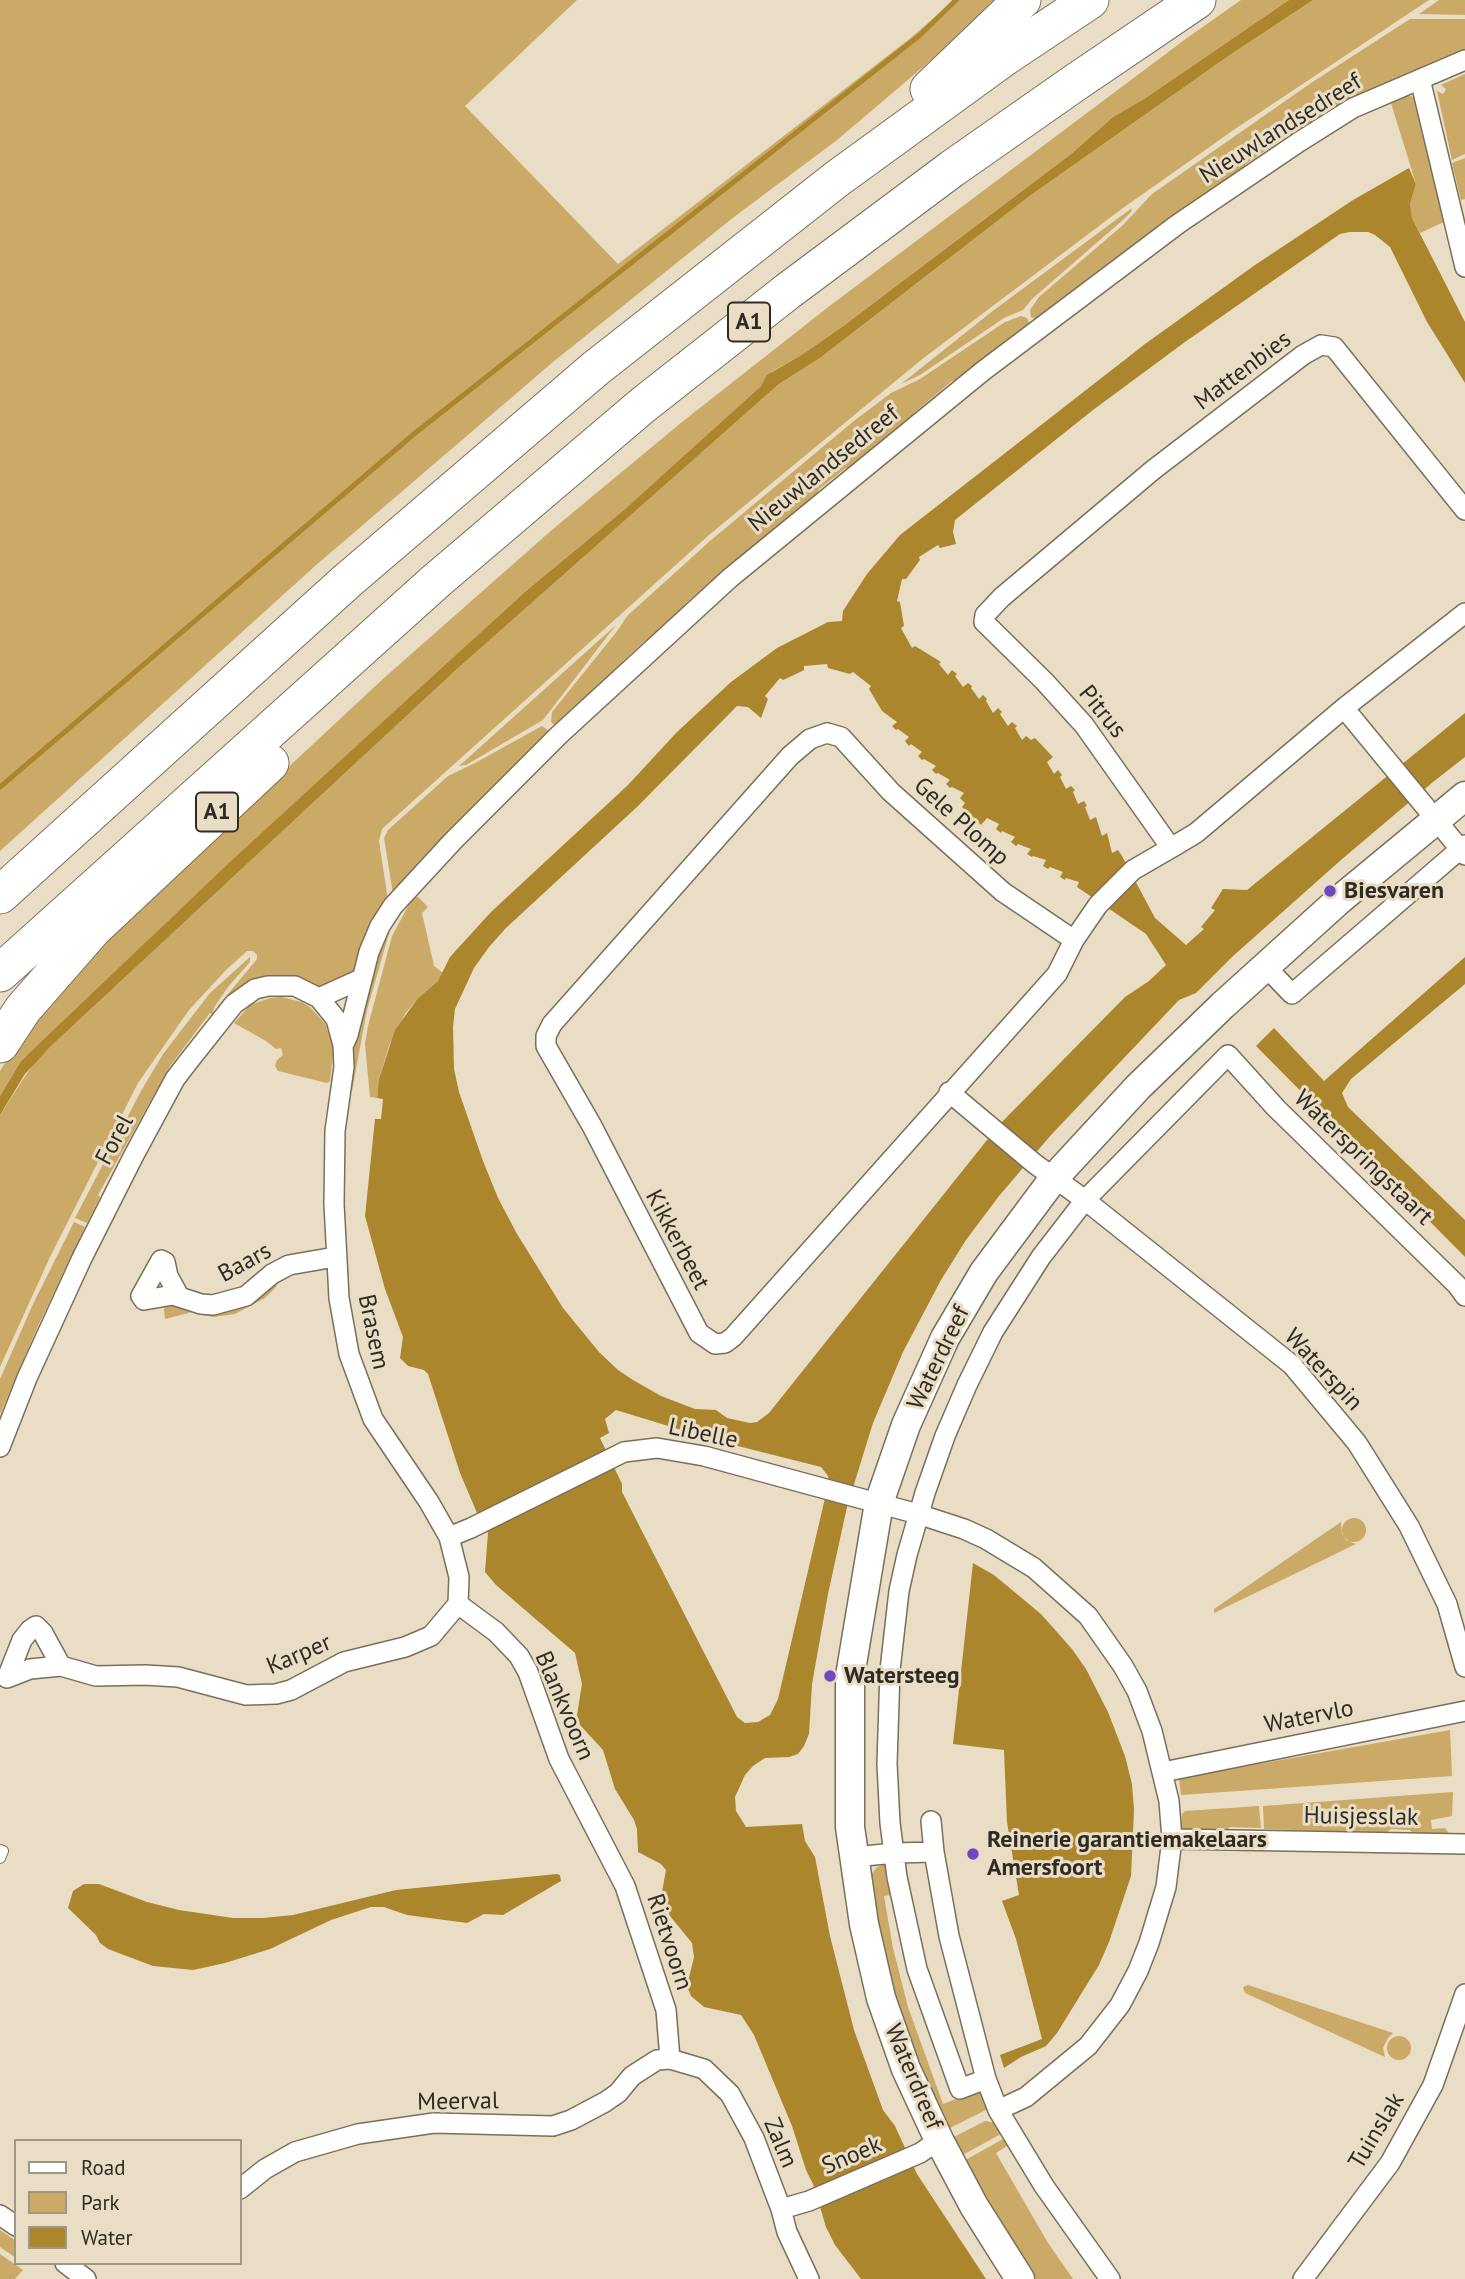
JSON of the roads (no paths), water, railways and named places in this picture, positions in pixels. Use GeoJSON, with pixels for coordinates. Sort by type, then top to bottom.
{"type":"FeatureCollection","features":[{"type":"Feature","properties":{"kind":"highway","name":"A1"},"geometry":{"type":"LineString","coordinates":[[838,178],[1022,0]]}},
{"type":"Feature","properties":{"kind":"highway","name":"A1"},"geometry":{"type":"LineString","coordinates":[[0,895],[327,599],[596,368],[838,178],[1006,56],[1090,0]]}},
{"type":"Feature","properties":{"kind":"highway","name":"A1"},"geometry":{"type":"LineString","coordinates":[[0,973],[436,581],[643,405],[788,291],[964,160],[1197,0]]}},
{"type":"Feature","properties":{"kind":"highway","name":"A1"},"geometry":{"type":"LineString","coordinates":[[0,1044],[23,1010],[93,929],[298,736],[436,581]]}},
{"type":"Feature","properties":{"kind":"street","name":"Nieuwlandsedreef"},"geometry":{"type":"LineString","coordinates":[[343,1045],[348,1035],[361,979],[385,916],[559,735],[757,555],[1038,328],[1178,224],[1326,124],[1379,95],[1465,60]]}},
{"type":"Feature","properties":{"kind":"street"},"geometry":{"type":"LineString","coordinates":[[1420,79],[1465,267]]}},
{"type":"Feature","properties":{"kind":"street","name":"Mattenbies"},"geometry":{"type":"LineString","coordinates":[[1153,470],[1303,355],[1321,345],[1334,347],[1465,510]]}},
{"type":"Feature","properties":{"kind":"street","name":"Pitrus"},"geometry":{"type":"LineString","coordinates":[[1153,470],[1002,597],[985,615],[984,622],[1084,725],[1171,848]]}},
{"type":"Feature","properties":{"kind":"street"},"geometry":{"type":"LineString","coordinates":[[950,1092],[1057,974],[1074,940],[1098,905],[1133,870],[1196,833],[1344,708],[1465,613]]}},
{"type":"Feature","properties":{"kind":"street"},"geometry":{"type":"LineString","coordinates":[[1265,966],[1292,994],[1463,850],[1344,708]]}},
{"type":"Feature","properties":{"kind":"street","name":"Gele Plomp"},"geometry":{"type":"LineString","coordinates":[[687,873],[790,756],[810,738],[827,733],[841,737],[891,792],[1003,892],[1074,940]]}},
{"type":"Feature","properties":{"kind":"street","name":"Waterdreef"},"geometry":{"type":"LineString","coordinates":[[1020,2279],[974,2206],[929,2147],[881,1998],[864,1924],[850,1827],[850,1676],[867,1500],[906,1425],[945,1338],[1043,1170],[1138,1087],[1427,809],[1465,796]]}},
{"type":"Feature","properties":{"kind":"street","name":"Kikkerbeet"},"geometry":{"type":"LineString","coordinates":[[687,873],[552,1024],[545,1042],[699,1333],[715,1344],[725,1343],[733,1337],[950,1092]]}},
{"type":"Feature","properties":{"kind":"street"},"geometry":{"type":"LineString","coordinates":[[343,1045],[337,1019],[319,998],[361,979]]}},
{"type":"Feature","properties":{"kind":"street","name":"Forel"},"geometry":{"type":"LineString","coordinates":[[0,1447],[27,1378],[73,1278],[134,1155],[188,1062],[234,1004],[256,989],[295,986],[319,998]]}},
{"type":"Feature","properties":{"kind":"street","name":"Brasem"},"geometry":{"type":"LineString","coordinates":[[343,1045],[344,1067],[335,1131],[335,1257],[344,1328],[355,1374],[373,1419],[429,1502],[449,1537],[459,1577],[458,1604]]}},
{"type":"Feature","properties":{"kind":"street","name":"Waterdreef"},"geometry":{"type":"LineString","coordinates":[[986,2079],[960,2089],[917,1969],[895,1853],[890,1823],[887,1765],[890,1670],[899,1591],[918,1514],[945,1436],[993,1332],[1041,1257],[1085,1200],[1227,1055]]}},
{"type":"Feature","properties":{"kind":"street","name":"Waterspringstaart"},"geometry":{"type":"LineString","coordinates":[[1227,1055],[1276,1108],[1457,1285],[1465,1296]]}},
{"type":"Feature","properties":{"kind":"street","name":"Waterspin"},"geometry":{"type":"LineString","coordinates":[[950,1092],[989,1127],[1292,1365],[1357,1443],[1409,1526],[1447,1604],[1465,1667]]}},
{"type":"Feature","properties":{"kind":"street","name":"Baars"},"geometry":{"type":"LineString","coordinates":[[179,1296],[201,1304],[225,1303],[246,1296],[289,1265],[335,1257]]}},
{"type":"Feature","properties":{"kind":"street","name":"Libelle"},"geometry":{"type":"LineString","coordinates":[[449,1537],[624,1452],[657,1448],[704,1456],[964,1528],[1008,1551],[1051,1582],[1088,1616],[1107,1640],[1138,1691],[1163,1772],[1172,1839],[1166,1887],[1149,1943],[1120,2005],[1088,2046],[1026,2097],[998,2110]]}},
{"type":"Feature","properties":{"kind":"street","name":"Karper"},"geometry":{"type":"LineString","coordinates":[[4,1683],[30,1669],[61,1666],[96,1676],[178,1677],[246,1695],[276,1694],[299,1686],[344,1662],[405,1647],[431,1636],[458,1604]]}},
{"type":"Feature","properties":{"kind":"street","name":"Blankvoorn"},"geometry":{"type":"LineString","coordinates":[[458,1604],[496,1632],[519,1656],[535,1689],[568,1779],[604,1845]]}},
{"type":"Feature","properties":{"kind":"street","name":"Karper"},"geometry":{"type":"LineString","coordinates":[[4,1683],[22,1640],[36,1626],[43,1633],[61,1666]]}},
{"type":"Feature","properties":{"kind":"street","name":"Watervlo"},"geometry":{"type":"LineString","coordinates":[[1163,1772],[1465,1711]]}},
{"type":"Feature","properties":{"kind":"street"},"geometry":{"type":"LineString","coordinates":[[931,1821],[949,1936],[986,2079],[998,2110],[1044,2186],[1110,2279]]}},
{"type":"Feature","properties":{"kind":"street","name":"Huisjesslak"},"geometry":{"type":"LineString","coordinates":[[1172,1839],[1465,1844]]}},
{"type":"Feature","properties":{"kind":"street","name":"Rietvoorn"},"geometry":{"type":"LineString","coordinates":[[604,1845],[625,1886],[666,2010],[670,2059]]}},
{"type":"Feature","properties":{"kind":"street"},"geometry":{"type":"LineString","coordinates":[[854,1857],[934,1852]]}},
{"type":"Feature","properties":{"kind":"street","name":"Tuinslak"},"geometry":{"type":"LineString","coordinates":[[1303,2279],[1390,2163],[1433,2085],[1465,1994]]}},
{"type":"Feature","properties":{"kind":"street","name":"Meerval"},"geometry":{"type":"LineString","coordinates":[[242,2187],[265,2169],[295,2152],[358,2134],[434,2123],[553,2126],[578,2117],[605,2102],[618,2093],[632,2076],[657,2060],[670,2059]]}},
{"type":"Feature","properties":{"kind":"street","name":"Zalm"},"geometry":{"type":"LineString","coordinates":[[670,2059],[705,2069],[730,2094],[754,2138],[787,2232],[809,2279]]}},
{"type":"Feature","properties":{"kind":"street","name":"Snoek"},"geometry":{"type":"LineString","coordinates":[[781,2209],[809,2201],[929,2147]]}},
{"type":"Feature","properties":{"kind":"street"},"geometry":{"type":"LineString","coordinates":[[68,2265],[86,2279]]}},
{"type":"Feature","properties":{"kind":"lane"},"geometry":{"type":"LineString","coordinates":[[0,1850],[3,1852],[0,1858]]}},
{"type":"Feature","properties":{"kind":"water"},"geometry":{"type":"Polygon","coordinates":[[[1289,0],[1313,0],[1031,195],[820,358],[779,384],[457,669],[50,1047],[25,1074],[0,1115],[0,1096],[21,1061],[230,862],[526,591],[625,509],[761,386],[767,375],[842,327],[1071,154],[1113,117],[1144,99],[1289,0]]]}},
{"type":"Feature","properties":{"kind":"water"},"geometry":{"type":"Polygon","coordinates":[[[1409,168],[1416,184],[1410,204],[1412,218],[1465,322],[1465,383],[1427,322],[1390,247],[1368,232],[1340,234],[1093,410],[955,520],[953,532],[956,544],[940,548],[938,545],[919,557],[920,560],[906,579],[902,579],[897,601],[900,602],[904,626],[901,628],[912,648],[915,646],[941,662],[939,664],[948,675],[952,670],[963,687],[968,683],[979,699],[983,695],[987,699],[993,713],[998,708],[1002,712],[1000,714],[1008,726],[1012,722],[1017,726],[1015,728],[1022,740],[1026,736],[1031,740],[1035,738],[1053,757],[1047,762],[1054,774],[1058,770],[1066,789],[1071,786],[1075,790],[1073,792],[1078,804],[1084,801],[1090,820],[1096,817],[1102,836],[1107,833],[1112,853],[1118,850],[1122,856],[1155,918],[1186,945],[1204,929],[1201,927],[1215,910],[1211,908],[1223,889],[1247,890],[1465,713],[1465,757],[1341,860],[1232,957],[1196,993],[1179,1000],[1051,1135],[999,1196],[966,1240],[941,1280],[903,1352],[873,1423],[847,1507],[828,1594],[812,1684],[809,1734],[798,1754],[765,1758],[753,1766],[745,1775],[735,1797],[736,1811],[746,1827],[802,1824],[805,1841],[815,1857],[830,1936],[854,2030],[883,2110],[895,2126],[917,2174],[986,2279],[861,2279],[835,2245],[826,2227],[792,2126],[754,2035],[741,2015],[704,2007],[691,1996],[687,1986],[694,1957],[692,1943],[670,1916],[664,1901],[662,1892],[666,1870],[661,1864],[638,1852],[634,1820],[615,1789],[603,1750],[580,1725],[577,1715],[582,1684],[575,1653],[496,1585],[485,1572],[488,1533],[460,1473],[428,1374],[424,1370],[408,1366],[400,1358],[403,1337],[385,1289],[365,1216],[375,1119],[381,1119],[383,1099],[377,1098],[379,1079],[395,1030],[418,998],[438,981],[450,957],[491,912],[628,785],[677,732],[731,682],[777,648],[828,622],[842,621],[843,611],[867,574],[900,535],[1145,344],[1255,265],[1353,200],[1409,168]],[[827,664],[804,666],[804,670],[794,675],[783,680],[780,678],[765,696],[768,699],[761,718],[748,707],[737,706],[638,806],[506,928],[474,968],[455,1009],[453,1027],[454,1069],[459,1092],[483,1161],[517,1234],[563,1308],[599,1352],[633,1380],[661,1396],[695,1409],[716,1410],[727,1418],[750,1423],[757,1422],[769,1413],[999,1125],[1125,997],[1149,981],[1166,965],[1146,934],[1077,887],[1079,882],[1066,878],[1065,880],[1060,877],[1063,872],[1043,866],[1046,860],[1027,854],[1031,849],[1018,844],[1016,846],[1011,842],[1015,837],[996,829],[999,824],[987,818],[981,825],[962,807],[965,803],[960,798],[964,793],[950,788],[946,784],[950,780],[936,774],[932,770],[936,766],[922,760],[918,756],[922,752],[905,741],[909,737],[892,726],[897,722],[882,711],[869,689],[871,686],[853,672],[850,674],[828,668],[827,664]],[[616,1410],[605,1419],[609,1433],[600,1438],[622,1484],[622,1492],[737,1717],[745,1723],[758,1722],[770,1715],[778,1699],[828,1476],[821,1467],[714,1440],[616,1410]]]}},
{"type":"Feature","properties":{"kind":"water"},"geometry":{"type":"Polygon","coordinates":[[[1465,957],[1465,984],[1351,1079],[1342,1093],[1348,1107],[1465,1220],[1465,1257],[1256,1046],[1274,1028],[1324,1081],[1465,957]]]}},
{"type":"Feature","properties":{"kind":"water"},"geometry":{"type":"Polygon","coordinates":[[[973,1563],[994,1575],[1041,1614],[1086,1669],[1108,1712],[1125,1756],[1132,1784],[1134,1810],[1131,1876],[1099,1965],[1046,2046],[1004,2068],[1000,2055],[1042,2039],[1016,1939],[1002,1901],[1019,1895],[1007,1822],[1004,1750],[953,1744],[973,1563]]]}},
{"type":"Feature","properties":{"kind":"water"},"geometry":{"type":"Polygon","coordinates":[[[560,1875],[561,1881],[503,1915],[484,1914],[467,1923],[407,1915],[384,1907],[371,1907],[331,1920],[270,1949],[193,1970],[153,1966],[108,1949],[68,1908],[73,1891],[84,1884],[99,1884],[147,1902],[179,1910],[233,1918],[263,1918],[293,1915],[396,1890],[560,1875]]]}},
{"type":"Feature","properties":{"kind":"waterway"},"geometry":{"type":"LineString","coordinates":[[0,787],[414,434],[920,35],[956,0]]}},
{"type":"Feature","properties":{"kind":"place","name":"Biesvaren"},"geometry":{"type":"Point","coordinates":[1330,891]}},
{"type":"Feature","properties":{"kind":"place","name":"Watersteeg"},"geometry":{"type":"Point","coordinates":[830,1676]}},
{"type":"Feature","properties":{"kind":"place","name":"Reinerie garantiemakelaars Amersfoort"},"geometry":{"type":"Point","coordinates":[973,1854]}}]}
